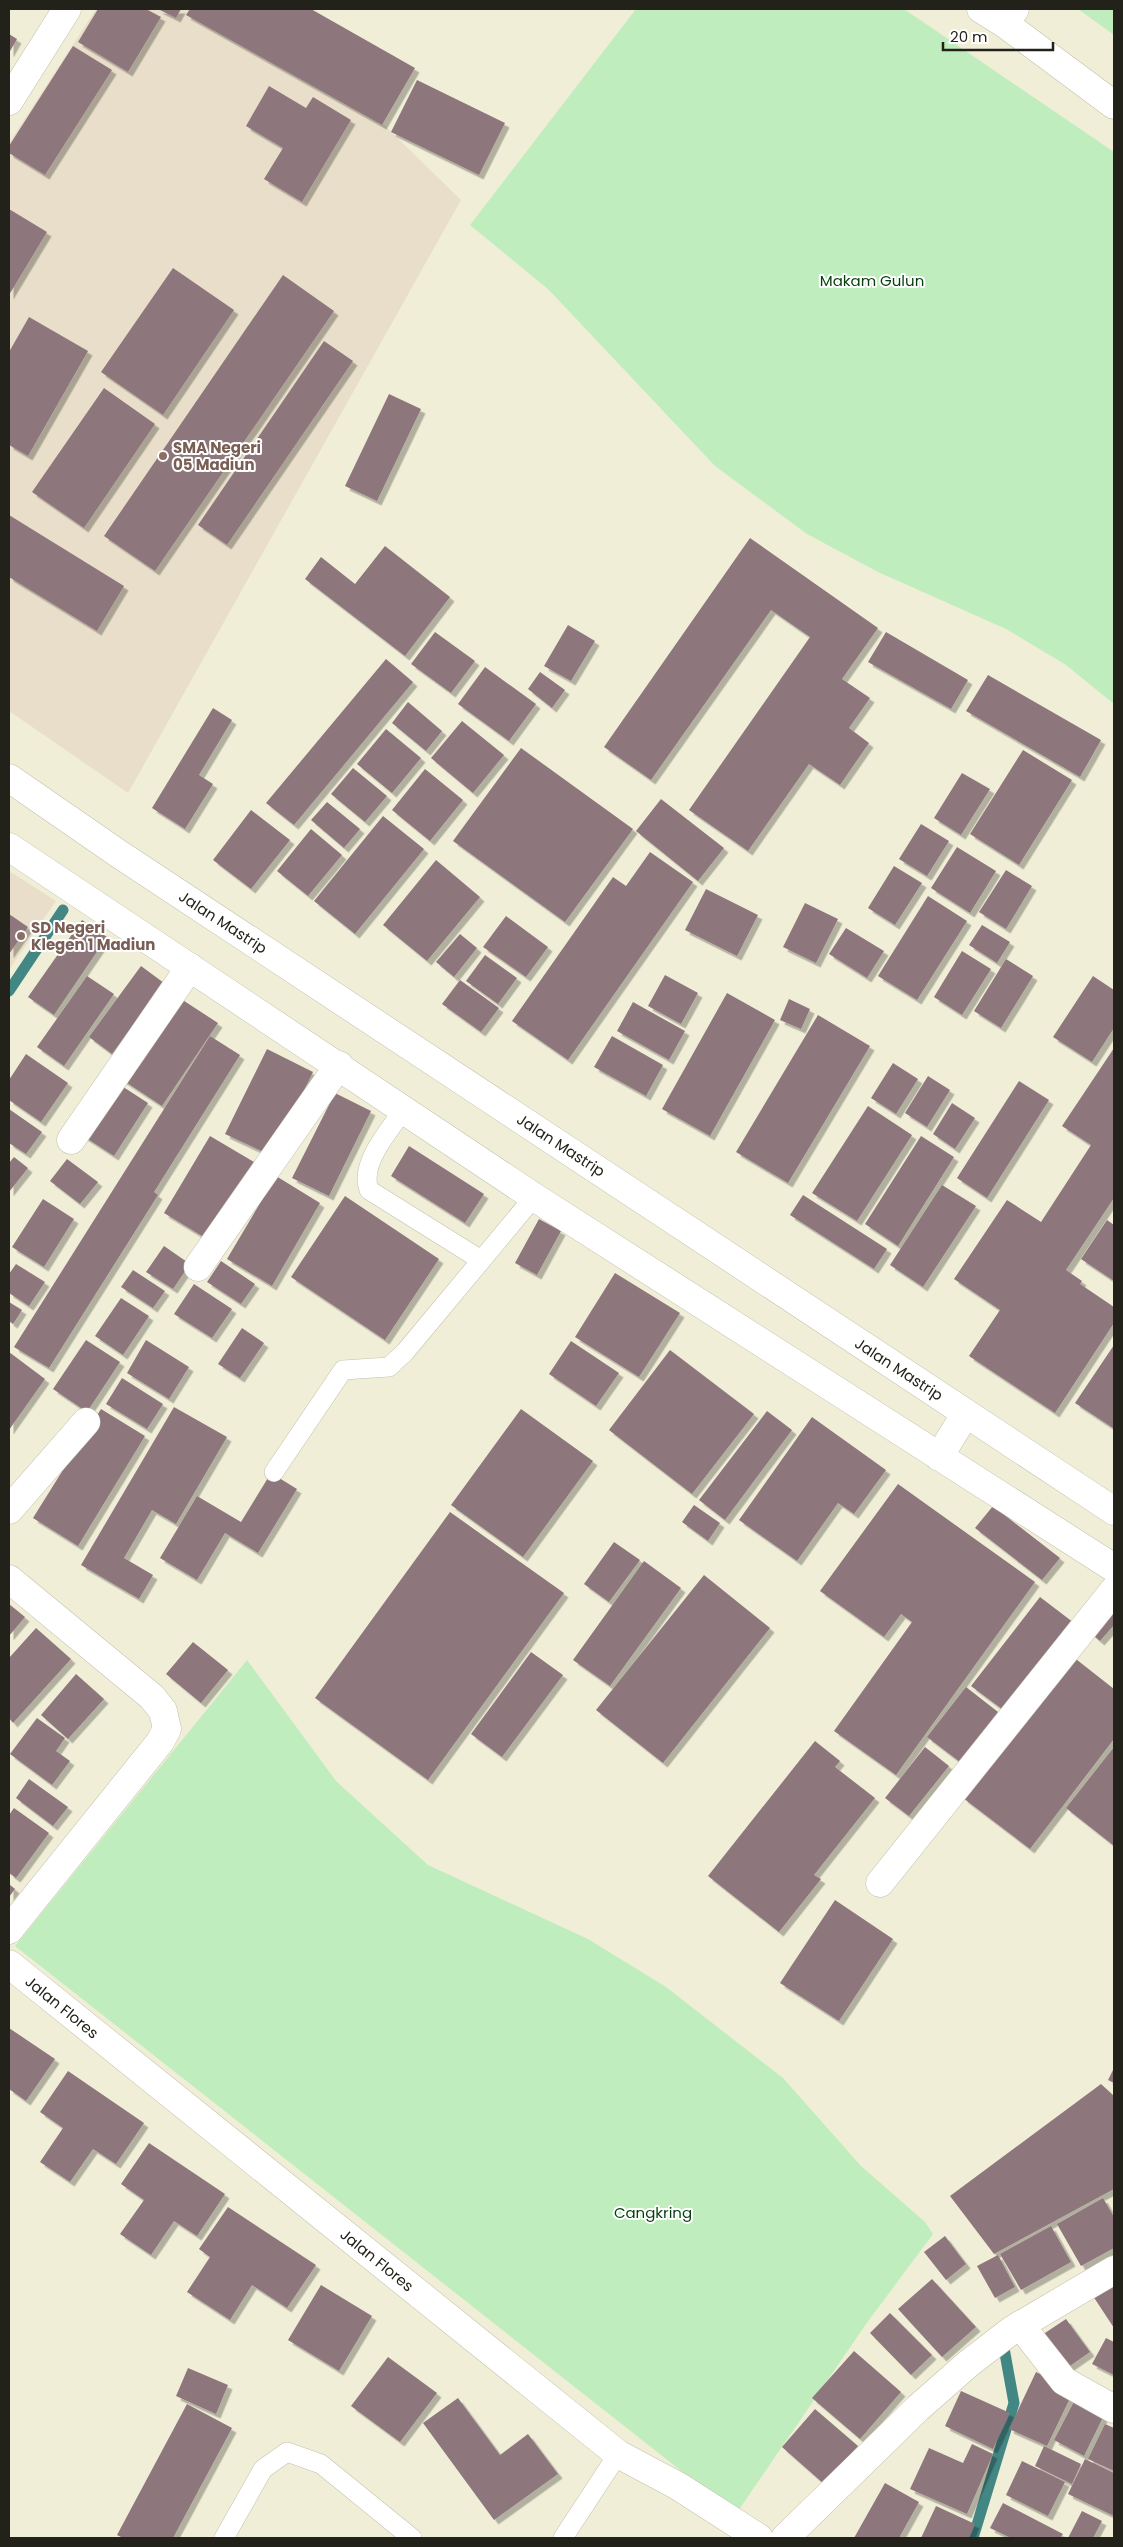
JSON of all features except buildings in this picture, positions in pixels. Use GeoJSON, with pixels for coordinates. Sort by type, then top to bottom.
{"type":"FeatureCollection","features":[{"type":"Feature","properties":{"kind":"street"},"geometry":{"type":"LineString","coordinates":[[9,101],[67,9]]}},
{"type":"Feature","properties":{"kind":"street"},"geometry":{"type":"LineString","coordinates":[[981,9],[1010,16],[1114,106]]}},
{"type":"Feature","properties":{"kind":"street","name":"Jalan Mastrip"},"geometry":{"type":"LineString","coordinates":[[9,778],[118,854],[1114,1511]]}},
{"type":"Feature","properties":{"kind":"street"},"geometry":{"type":"LineString","coordinates":[[9,847],[339,1065],[534,1197],[939,1458],[1114,1568]]}},
{"type":"Feature","properties":{"kind":"street"},"geometry":{"type":"LineString","coordinates":[[71,1140],[190,967]]}},
{"type":"Feature","properties":{"kind":"street"},"geometry":{"type":"LineString","coordinates":[[198,1267],[339,1065]]}},
{"type":"Feature","properties":{"kind":"street"},"geometry":{"type":"LineString","coordinates":[[939,1458],[966,1413]]}},
{"type":"Feature","properties":{"kind":"street"},"geometry":{"type":"LineString","coordinates":[[9,1510],[86,1422]]}},
{"type":"Feature","properties":{"kind":"street"},"geometry":{"type":"LineString","coordinates":[[9,1579],[152,1697],[163,1711],[167,1729],[160,1742],[9,1930]]}},
{"type":"Feature","properties":{"kind":"street"},"geometry":{"type":"LineString","coordinates":[[880,1883],[1114,1590]]}},
{"type":"Feature","properties":{"kind":"street","name":"Jalan Flores"},"geometry":{"type":"LineString","coordinates":[[9,1964],[618,2454],[678,2486],[758,2538]]}},
{"type":"Feature","properties":{"kind":"street"},"geometry":{"type":"LineString","coordinates":[[785,2538],[918,2408],[968,2364],[1016,2327],[1114,2270]]}},
{"type":"Feature","properties":{"kind":"street"},"geometry":{"type":"LineString","coordinates":[[1016,2327],[1064,2381],[1114,2409]]}},
{"type":"Feature","properties":{"kind":"lane"},"geometry":{"type":"LineString","coordinates":[[404,1109],[368,1165],[365,1181],[369,1190],[481,1260]]}},
{"type":"Feature","properties":{"kind":"lane"},"geometry":{"type":"LineString","coordinates":[[274,1472],[343,1370],[389,1367],[405,1352],[534,1197]]}},
{"type":"Feature","properties":{"kind":"lane"},"geometry":{"type":"LineString","coordinates":[[224,2538],[263,2469],[287,2452],[321,2464],[412,2538]]}},
{"type":"Feature","properties":{"kind":"lane"},"geometry":{"type":"LineString","coordinates":[[563,2538],[618,2454]]}},
{"type":"Feature","properties":{"kind":"shaded area","name":"SMA Negeri 05 Madiun"},"geometry":{"type":"Polygon","coordinates":[[[96,9],[265,9],[461,200],[128,793],[9,711],[9,143],[96,9]]]}},
{"type":"Feature","properties":{"kind":"shaded area","name":"SD Negeri Klegen 1 Madiun"},"geometry":{"type":"Polygon","coordinates":[[[9,871],[56,901],[9,970],[9,871]]]}},
{"type":"Feature","properties":{"kind":"green space","name":"Makam Gulun"},"geometry":{"type":"Polygon","coordinates":[[[636,9],[904,9],[1114,152],[1114,704],[1066,665],[1006,629],[878,572],[807,534],[715,466],[548,289],[470,225],[636,9]]]}},
{"type":"Feature","properties":{"kind":"green space"},"geometry":{"type":"Polygon","coordinates":[[[1078,9],[1114,9],[1114,35],[1078,9]]]}},
{"type":"Feature","properties":{"kind":"green space","name":"Cangkring"},"geometry":{"type":"Polygon","coordinates":[[[247,1660],[336,1781],[428,1865],[588,1939],[666,1987],[783,2078],[861,2166],[925,2222],[933,2234],[866,2324],[736,2514],[15,1946],[247,1660]]]}},
{"type":"Feature","properties":{"kind":"waterway"},"geometry":{"type":"LineString","coordinates":[[9,991],[63,910]]}},
{"type":"Feature","properties":{"kind":"waterway"},"geometry":{"type":"LineString","coordinates":[[973,2538],[1014,2403],[1004,2348]]}},
{"type":"Feature","properties":{"kind":"place","name":"SMA Negeri 05 Madiun"},"geometry":{"type":"Point","coordinates":[163,456]}},
{"type":"Feature","properties":{"kind":"place","name":"SD Negeri Klegen 1 Madiun"},"geometry":{"type":"Point","coordinates":[21,936]}}]}
